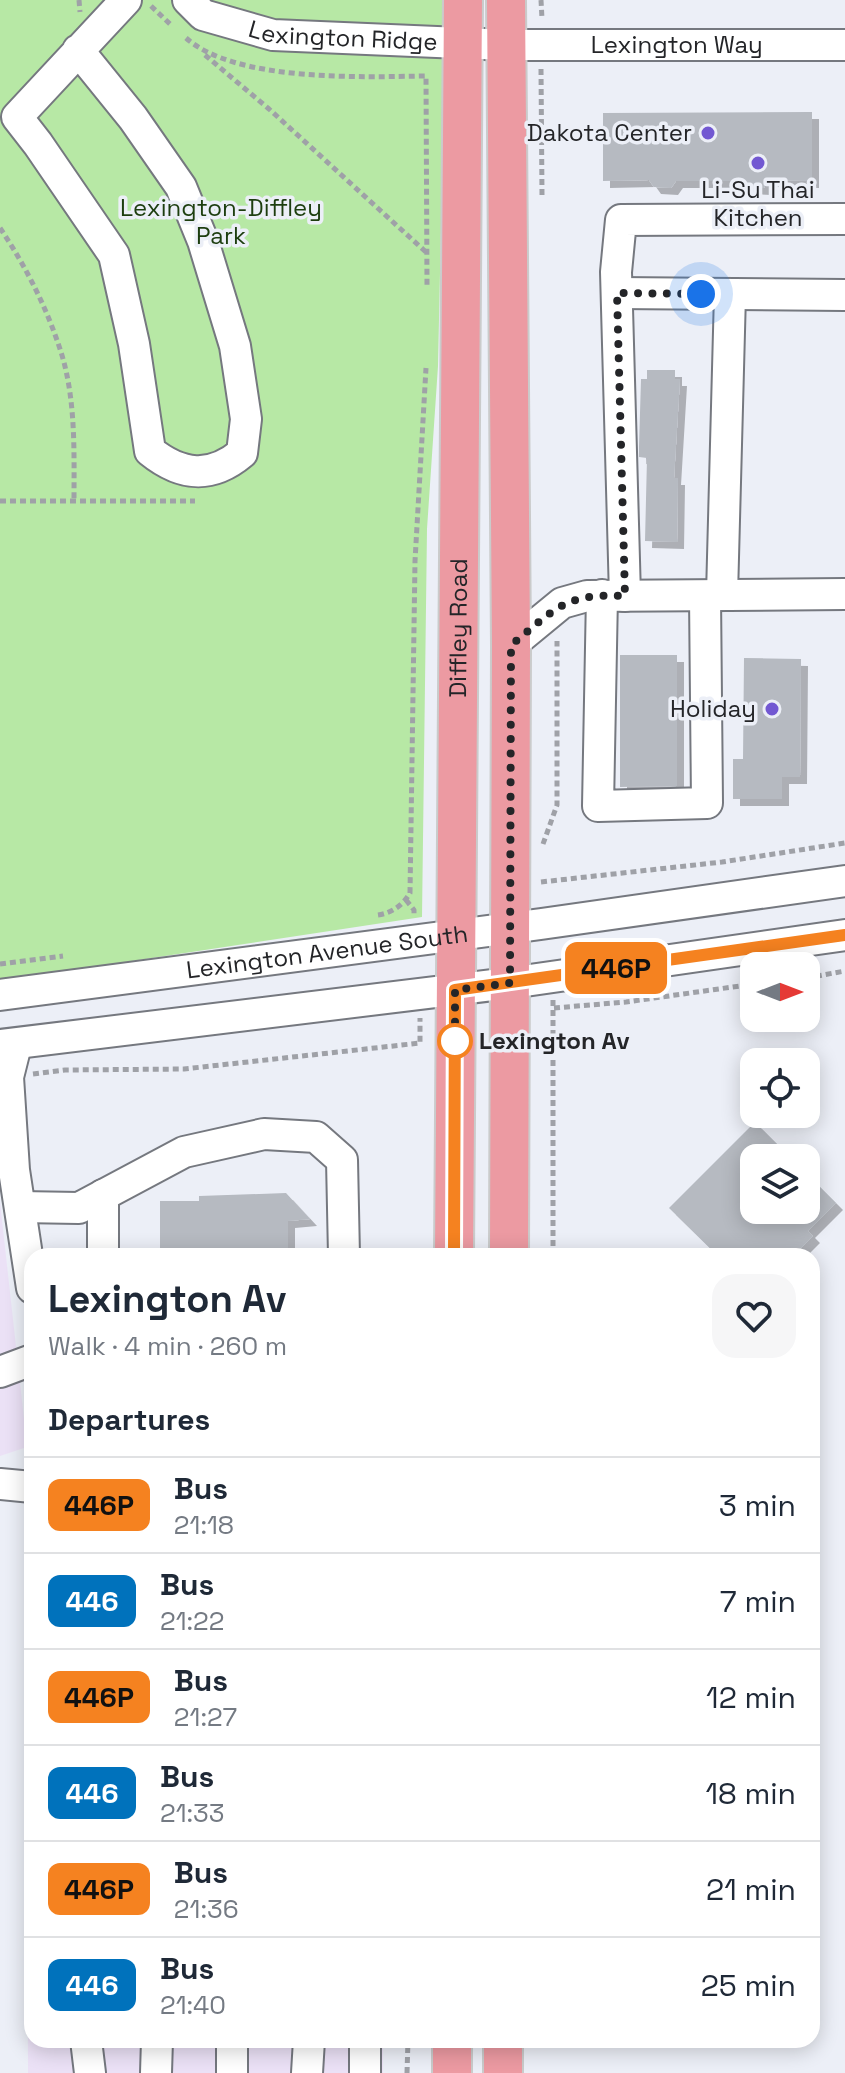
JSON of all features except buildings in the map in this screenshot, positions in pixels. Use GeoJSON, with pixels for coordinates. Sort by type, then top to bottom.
{"type":"FeatureCollection","features":[{"type":"Feature","properties":{"kind":"main road","name":"Diffley Road"},"geometry":{"type":"LineString","coordinates":[[454,1248],[463,0]]}},
{"type":"Feature","properties":{"kind":"main road"},"geometry":{"type":"LineString","coordinates":[[506,0],[511,645],[509,1248]]}},
{"type":"Feature","properties":{"kind":"main road"},"geometry":{"type":"LineString","coordinates":[[452,2048],[452,2073]]}},
{"type":"Feature","properties":{"kind":"main road"},"geometry":{"type":"LineString","coordinates":[[503,2048],[503,2073]]}},
{"type":"Feature","properties":{"kind":"street"},"geometry":{"type":"LineString","coordinates":[[78,50],[133,118],[181,187],[203,241],[235,346],[246,419],[242,453],[225,467],[192,471],[167,465],[150,451],[134,344],[114,255],[17,117],[78,50],[126,0]]}},
{"type":"Feature","properties":{"kind":"street","name":"Lexington Ridge"},"geometry":{"type":"LineString","coordinates":[[188,0],[203,15],[273,35],[507,45]]}},
{"type":"Feature","properties":{"kind":"street","name":"Lexington Way"},"geometry":{"type":"LineString","coordinates":[[507,45],[845,45]]}},
{"type":"Feature","properties":{"kind":"street"},"geometry":{"type":"LineString","coordinates":[[730,294],[707,803],[598,806],[613,596],[617,293],[621,220],[845,219]]}},
{"type":"Feature","properties":{"kind":"street"},"geometry":{"type":"LineString","coordinates":[[617,293],[845,295]]}},
{"type":"Feature","properties":{"kind":"street"},"geometry":{"type":"LineString","coordinates":[[511,645],[562,603],[613,596],[845,594]]}},
{"type":"Feature","properties":{"kind":"street","name":"Lexington Avenue South"},"geometry":{"type":"LineString","coordinates":[[0,995],[845,881]]}},
{"type":"Feature","properties":{"kind":"street","name":"Lexington Avenue South"},"geometry":{"type":"LineString","coordinates":[[8,1045],[510,983],[845,935]]}},
{"type":"Feature","properties":{"kind":"street"},"geometry":{"type":"LineString","coordinates":[[8,1045],[14,1221],[24,1258]]}},
{"type":"Feature","properties":{"kind":"street"},"geometry":{"type":"LineString","coordinates":[[14,1221],[79,1208],[184,1152],[264,1134],[316,1137],[342,1160],[344,1248]]}},
{"type":"Feature","properties":{"kind":"street"},"geometry":{"type":"LineString","coordinates":[[103,1195],[103,1248]]}},
{"type":"Feature","properties":{"kind":"street"},"geometry":{"type":"LineString","coordinates":[[0,1372],[24,1363]]}},
{"type":"Feature","properties":{"kind":"street"},"geometry":{"type":"LineString","coordinates":[[0,1484],[24,1486]]}},
{"type":"Feature","properties":{"kind":"street"},"geometry":{"type":"LineString","coordinates":[[87,2048],[90,2073]]}},
{"type":"Feature","properties":{"kind":"street"},"geometry":{"type":"LineString","coordinates":[[156,2073],[157,2048]]}},
{"type":"Feature","properties":{"kind":"street"},"geometry":{"type":"LineString","coordinates":[[232,2048],[232,2073]]}},
{"type":"Feature","properties":{"kind":"street"},"geometry":{"type":"LineString","coordinates":[[307,2073],[309,2048]]}},
{"type":"Feature","properties":{"kind":"street"},"geometry":{"type":"LineString","coordinates":[[365,2048],[365,2073]]}},
{"type":"Feature","properties":{"kind":"path"},"geometry":{"type":"LineString","coordinates":[[201,51],[427,253]]}},
{"type":"Feature","properties":{"kind":"path"},"geometry":{"type":"LineString","coordinates":[[426,76],[427,298]]}},
{"type":"Feature","properties":{"kind":"path"},"geometry":{"type":"LineString","coordinates":[[0,228],[35,288],[61,350],[70,399],[74,501]]}},
{"type":"Feature","properties":{"kind":"path"},"geometry":{"type":"LineString","coordinates":[[406,900],[410,893],[415,561],[427,358]]}},
{"type":"Feature","properties":{"kind":"path"},"geometry":{"type":"LineString","coordinates":[[0,501],[204,501],[204,470]]}},
{"type":"Feature","properties":{"kind":"path"},"geometry":{"type":"LineString","coordinates":[[537,882],[722,862],[845,843]]}},
{"type":"Feature","properties":{"kind":"path"},"geometry":{"type":"LineString","coordinates":[[820,975],[845,971]]}},
{"type":"Feature","properties":{"kind":"path"},"geometry":{"type":"LineString","coordinates":[[554,1008],[626,1002],[740,986]]}},
{"type":"Feature","properties":{"kind":"path"},"geometry":{"type":"LineString","coordinates":[[8,1077],[65,1070],[184,1069],[413,1043]]}},
{"type":"Feature","properties":{"kind":"path"},"geometry":{"type":"LineString","coordinates":[[407,2073],[408,2048]]}},
{"type":"Feature","properties":{"kind":"shaded area"},"geometry":{"type":"Polygon","coordinates":[[[0,1202],[24,1419],[24,1448],[0,1456],[0,1202]]]}},
{"type":"Feature","properties":{"kind":"shaded area"},"geometry":{"type":"Polygon","coordinates":[[[28,2048],[383,2048],[383,2073],[28,2073],[28,2048]]]}},
{"type":"Feature","properties":{"kind":"green space","name":"Lexington-Diffley Park"},"geometry":{"type":"Polygon","coordinates":[[[0,0],[442,0],[444,87],[438,366],[427,529],[422,917],[0,981],[0,0]]]}},
{"type":"Feature","properties":{"kind":"bus line","name":"446P"},"geometry":{"type":"LineString","coordinates":[[454,1248],[455,990],[845,935]]}},
{"type":"Feature","properties":{"kind":"place","name":"Dakota Center"},"geometry":{"type":"Point","coordinates":[708,133]}},
{"type":"Feature","properties":{"kind":"place","name":"Li-Su Thai Kitchen"},"geometry":{"type":"Point","coordinates":[758,163]}},
{"type":"Feature","properties":{"kind":"place","name":"Holiday"},"geometry":{"type":"Point","coordinates":[772,709]}},
{"type":"Feature","properties":{"kind":"place","name":"Lexington Av"},"geometry":{"type":"Point","coordinates":[455,1041]}},
{"type":"Feature","properties":{"kind":"route"},"geometry":{"type":"LineString","coordinates":[[455,1041],[455,1053],[455,990],[510,983],[511,645],[562,603],[587,596],[625,596],[617,293],[701,294]]}}]}
